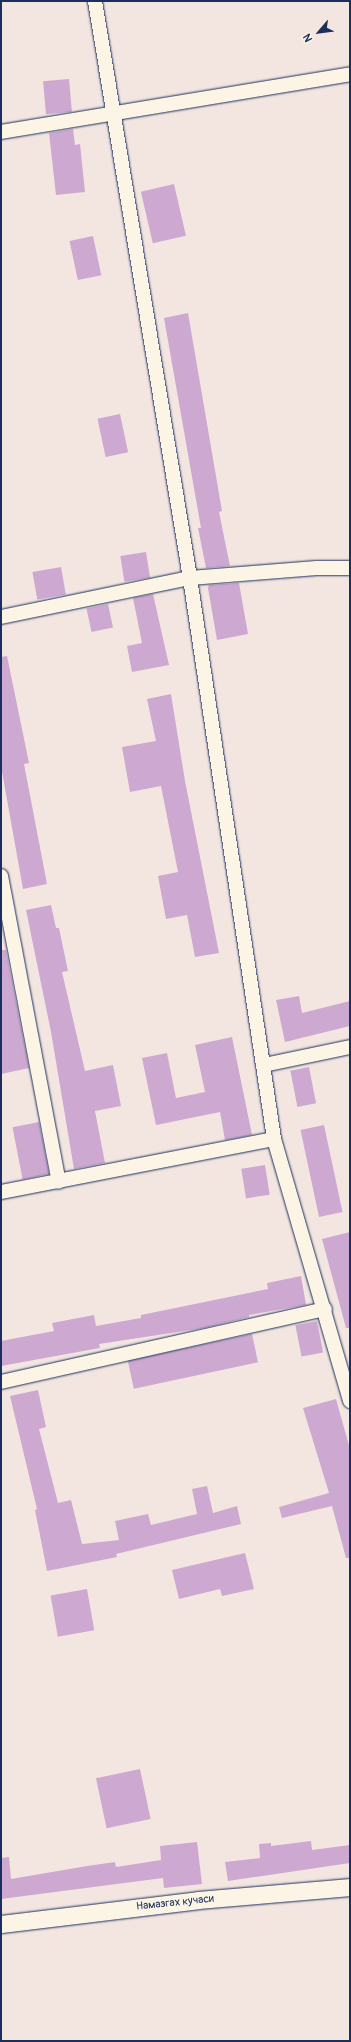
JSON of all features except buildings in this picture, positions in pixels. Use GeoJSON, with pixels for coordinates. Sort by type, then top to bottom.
{"type":"FeatureCollection","features":[{"type":"Feature","properties":{"kind":"street"},"geometry":{"type":"LineString","coordinates":[[95,1],[112,115],[190,578],[274,1138],[325,1309],[350,1401]]}},
{"type":"Feature","properties":{"kind":"street"},"geometry":{"type":"LineString","coordinates":[[1,132],[112,115],[350,74]]}},
{"type":"Feature","properties":{"kind":"street"},"geometry":{"type":"LineString","coordinates":[[1,617],[190,578],[317,568],[350,568]]}},
{"type":"Feature","properties":{"kind":"street"},"geometry":{"type":"LineString","coordinates":[[1,876],[59,1182]]}},
{"type":"Feature","properties":{"kind":"street"},"geometry":{"type":"LineString","coordinates":[[264,1065],[350,1047]]}},
{"type":"Feature","properties":{"kind":"street"},"geometry":{"type":"LineString","coordinates":[[1,1192],[59,1182],[274,1138]]}},
{"type":"Feature","properties":{"kind":"street"},"geometry":{"type":"LineString","coordinates":[[1,1382],[325,1309]]}},
{"type":"Feature","properties":{"kind":"street","name":"Намазгах кучаси"},"geometry":{"type":"LineString","coordinates":[[1,1924],[198,1900],[350,1887]]}}]}
